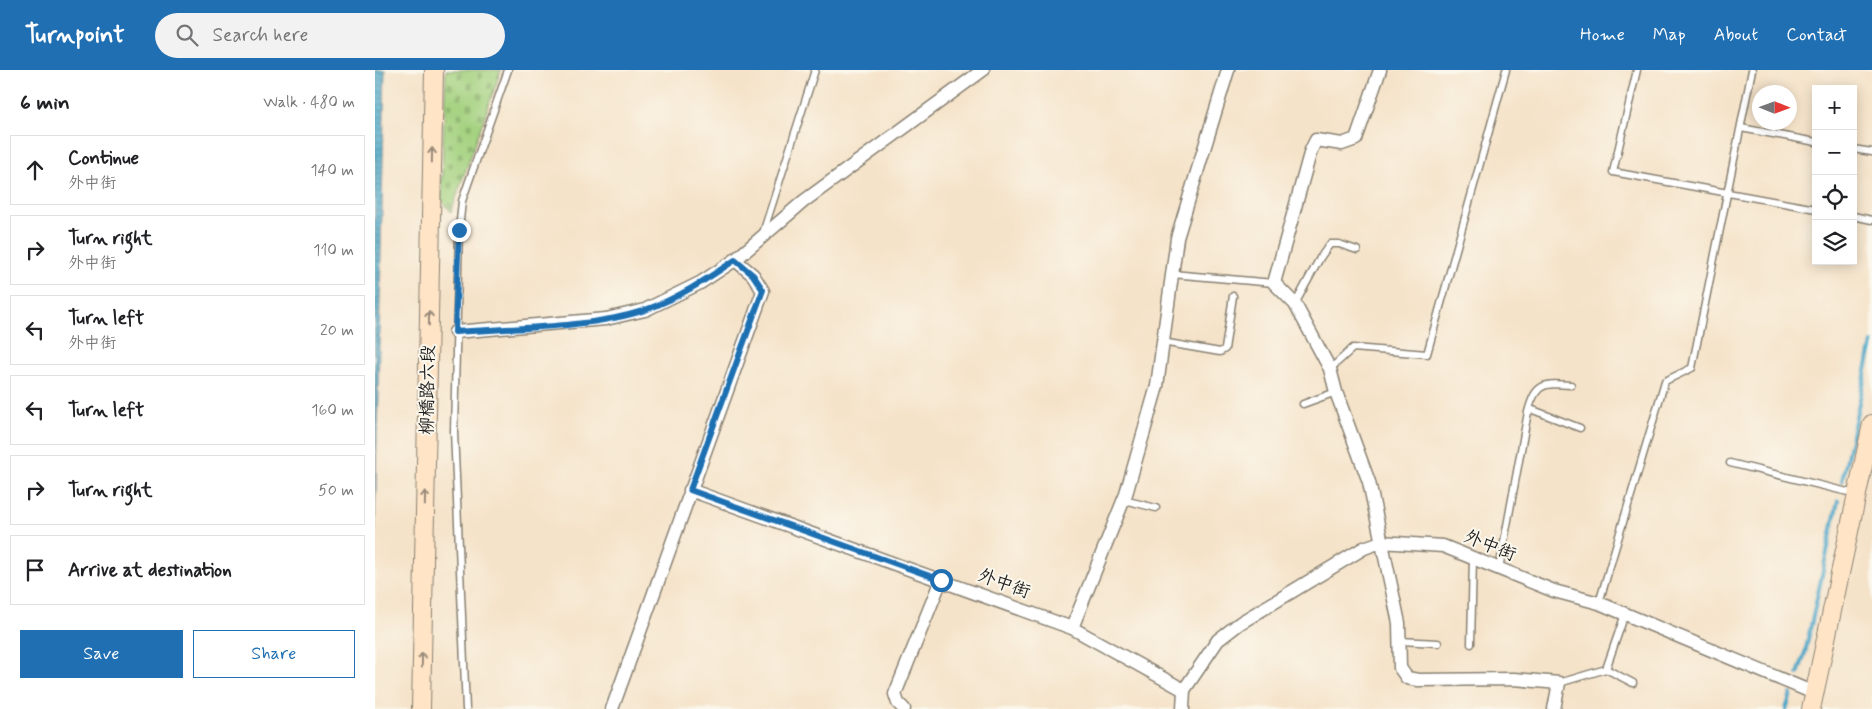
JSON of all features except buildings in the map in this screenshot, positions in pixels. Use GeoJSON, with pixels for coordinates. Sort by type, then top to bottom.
{"type":"FeatureCollection","features":[{"type":"Feature","properties":{"kind":"main road","name":"柳橋路六段"},"geometry":{"type":"LineString","coordinates":[[421,709],[433,70]]}},
{"type":"Feature","properties":{"kind":"main road"},"geometry":{"type":"LineString","coordinates":[[1813,701],[1872,424]]}},
{"type":"Feature","properties":{"kind":"street"},"geometry":{"type":"LineString","coordinates":[[455,332],[577,323],[645,310],[700,284],[735,260],[804,201],[983,70]]}},
{"type":"Feature","properties":{"kind":"street"},"geometry":{"type":"LineString","coordinates":[[1072,628],[1124,500],[1157,386],[1177,238],[1228,70]]}},
{"type":"Feature","properties":{"kind":"street"},"geometry":{"type":"LineString","coordinates":[[1380,70],[1356,139],[1342,144],[1316,140],[1311,150],[1274,283],[1295,304],[1330,369],[1336,392],[1369,482],[1399,623],[1400,668],[1407,678],[1417,680],[1514,679],[1559,683],[1554,709]]}},
{"type":"Feature","properties":{"kind":"street"},"geometry":{"type":"LineString","coordinates":[[612,709],[763,290],[753,275],[735,260]]}},
{"type":"Feature","properties":{"kind":"street","name":"外中街"},"geometry":{"type":"LineString","coordinates":[[690,490],[1072,628],[1184,690],[1218,640],[1240,622],[1364,548],[1381,542],[1443,546],[1554,591],[1599,603],[1813,701]]}},
{"type":"Feature","properties":{"kind":"street"},"geometry":{"type":"LineString","coordinates":[[904,709],[898,703],[895,694],[941,580]]}},
{"type":"Feature","properties":{"kind":"street"},"geometry":{"type":"LineString","coordinates":[[1183,709],[1184,690]]}},
{"type":"Feature","properties":{"kind":"lane"},"geometry":{"type":"LineString","coordinates":[[466,709],[455,431],[455,332],[462,201],[508,70]]}},
{"type":"Feature","properties":{"kind":"lane"},"geometry":{"type":"LineString","coordinates":[[762,237],[815,70]]}},
{"type":"Feature","properties":{"kind":"lane"},"geometry":{"type":"LineString","coordinates":[[1330,369],[1353,348],[1427,354],[1506,70]]}},
{"type":"Feature","properties":{"kind":"lane"},"geometry":{"type":"LineString","coordinates":[[1637,70],[1613,172],[1812,208]]}},
{"type":"Feature","properties":{"kind":"lane"},"geometry":{"type":"LineString","coordinates":[[1599,603],[1665,381],[1692,368],[1752,70]]}},
{"type":"Feature","properties":{"kind":"lane"},"geometry":{"type":"LineString","coordinates":[[1741,128],[1812,141]]}},
{"type":"Feature","properties":{"kind":"lane"},"geometry":{"type":"LineString","coordinates":[[1857,150],[1872,152]]}},
{"type":"Feature","properties":{"kind":"lane"},"geometry":{"type":"LineString","coordinates":[[1857,217],[1872,220]]}},
{"type":"Feature","properties":{"kind":"lane"},"geometry":{"type":"LineString","coordinates":[[1295,304],[1319,258],[1330,244],[1339,244],[1357,250]]}},
{"type":"Feature","properties":{"kind":"lane"},"geometry":{"type":"LineString","coordinates":[[1171,274],[1274,283]]}},
{"type":"Feature","properties":{"kind":"lane"},"geometry":{"type":"LineString","coordinates":[[1162,342],[1220,352],[1225,349],[1233,296]]}},
{"type":"Feature","properties":{"kind":"lane"},"geometry":{"type":"LineString","coordinates":[[1499,568],[1531,399],[1539,387],[1549,383],[1571,385]]}},
{"type":"Feature","properties":{"kind":"lane"},"geometry":{"type":"LineString","coordinates":[[1303,404],[1336,392]]}},
{"type":"Feature","properties":{"kind":"lane"},"geometry":{"type":"LineString","coordinates":[[1528,412],[1533,410],[1580,428]]}},
{"type":"Feature","properties":{"kind":"lane"},"geometry":{"type":"LineString","coordinates":[[1730,463],[1857,495]]}},
{"type":"Feature","properties":{"kind":"lane"},"geometry":{"type":"LineString","coordinates":[[1124,500],[1156,508]]}},
{"type":"Feature","properties":{"kind":"lane"},"geometry":{"type":"LineString","coordinates":[[1471,644],[1473,558]]}},
{"type":"Feature","properties":{"kind":"lane"},"geometry":{"type":"LineString","coordinates":[[1606,669],[1625,614]]}},
{"type":"Feature","properties":{"kind":"lane"},"geometry":{"type":"LineString","coordinates":[[1399,642],[1438,643]]}},
{"type":"Feature","properties":{"kind":"lane"},"geometry":{"type":"LineString","coordinates":[[1559,683],[1606,669],[1633,683]]}},
{"type":"Feature","properties":{"kind":"green space"},"geometry":{"type":"Polygon","coordinates":[[[446,70],[501,70],[451,212],[441,199],[446,70]]]}},
{"type":"Feature","properties":{"kind":"water"},"geometry":{"type":"Polygon","coordinates":[[[375,70],[385,70],[375,531],[375,70]]]}},
{"type":"Feature","properties":{"kind":"waterway"},"geometry":{"type":"LineString","coordinates":[[1842,481],[1872,343]]}},
{"type":"Feature","properties":{"kind":"waterway"},"geometry":{"type":"LineString","coordinates":[[1798,674],[1805,653],[1838,501]]}},
{"type":"Feature","properties":{"kind":"waterway"},"geometry":{"type":"LineString","coordinates":[[1786,709],[1791,694]]}},
{"type":"Feature","properties":{"kind":"route"},"geometry":{"type":"LineString","coordinates":[[459,230],[455,332],[577,323],[606,319],[645,310],[700,284],[735,260],[753,275],[763,290],[690,490],[941,580]]}}]}
